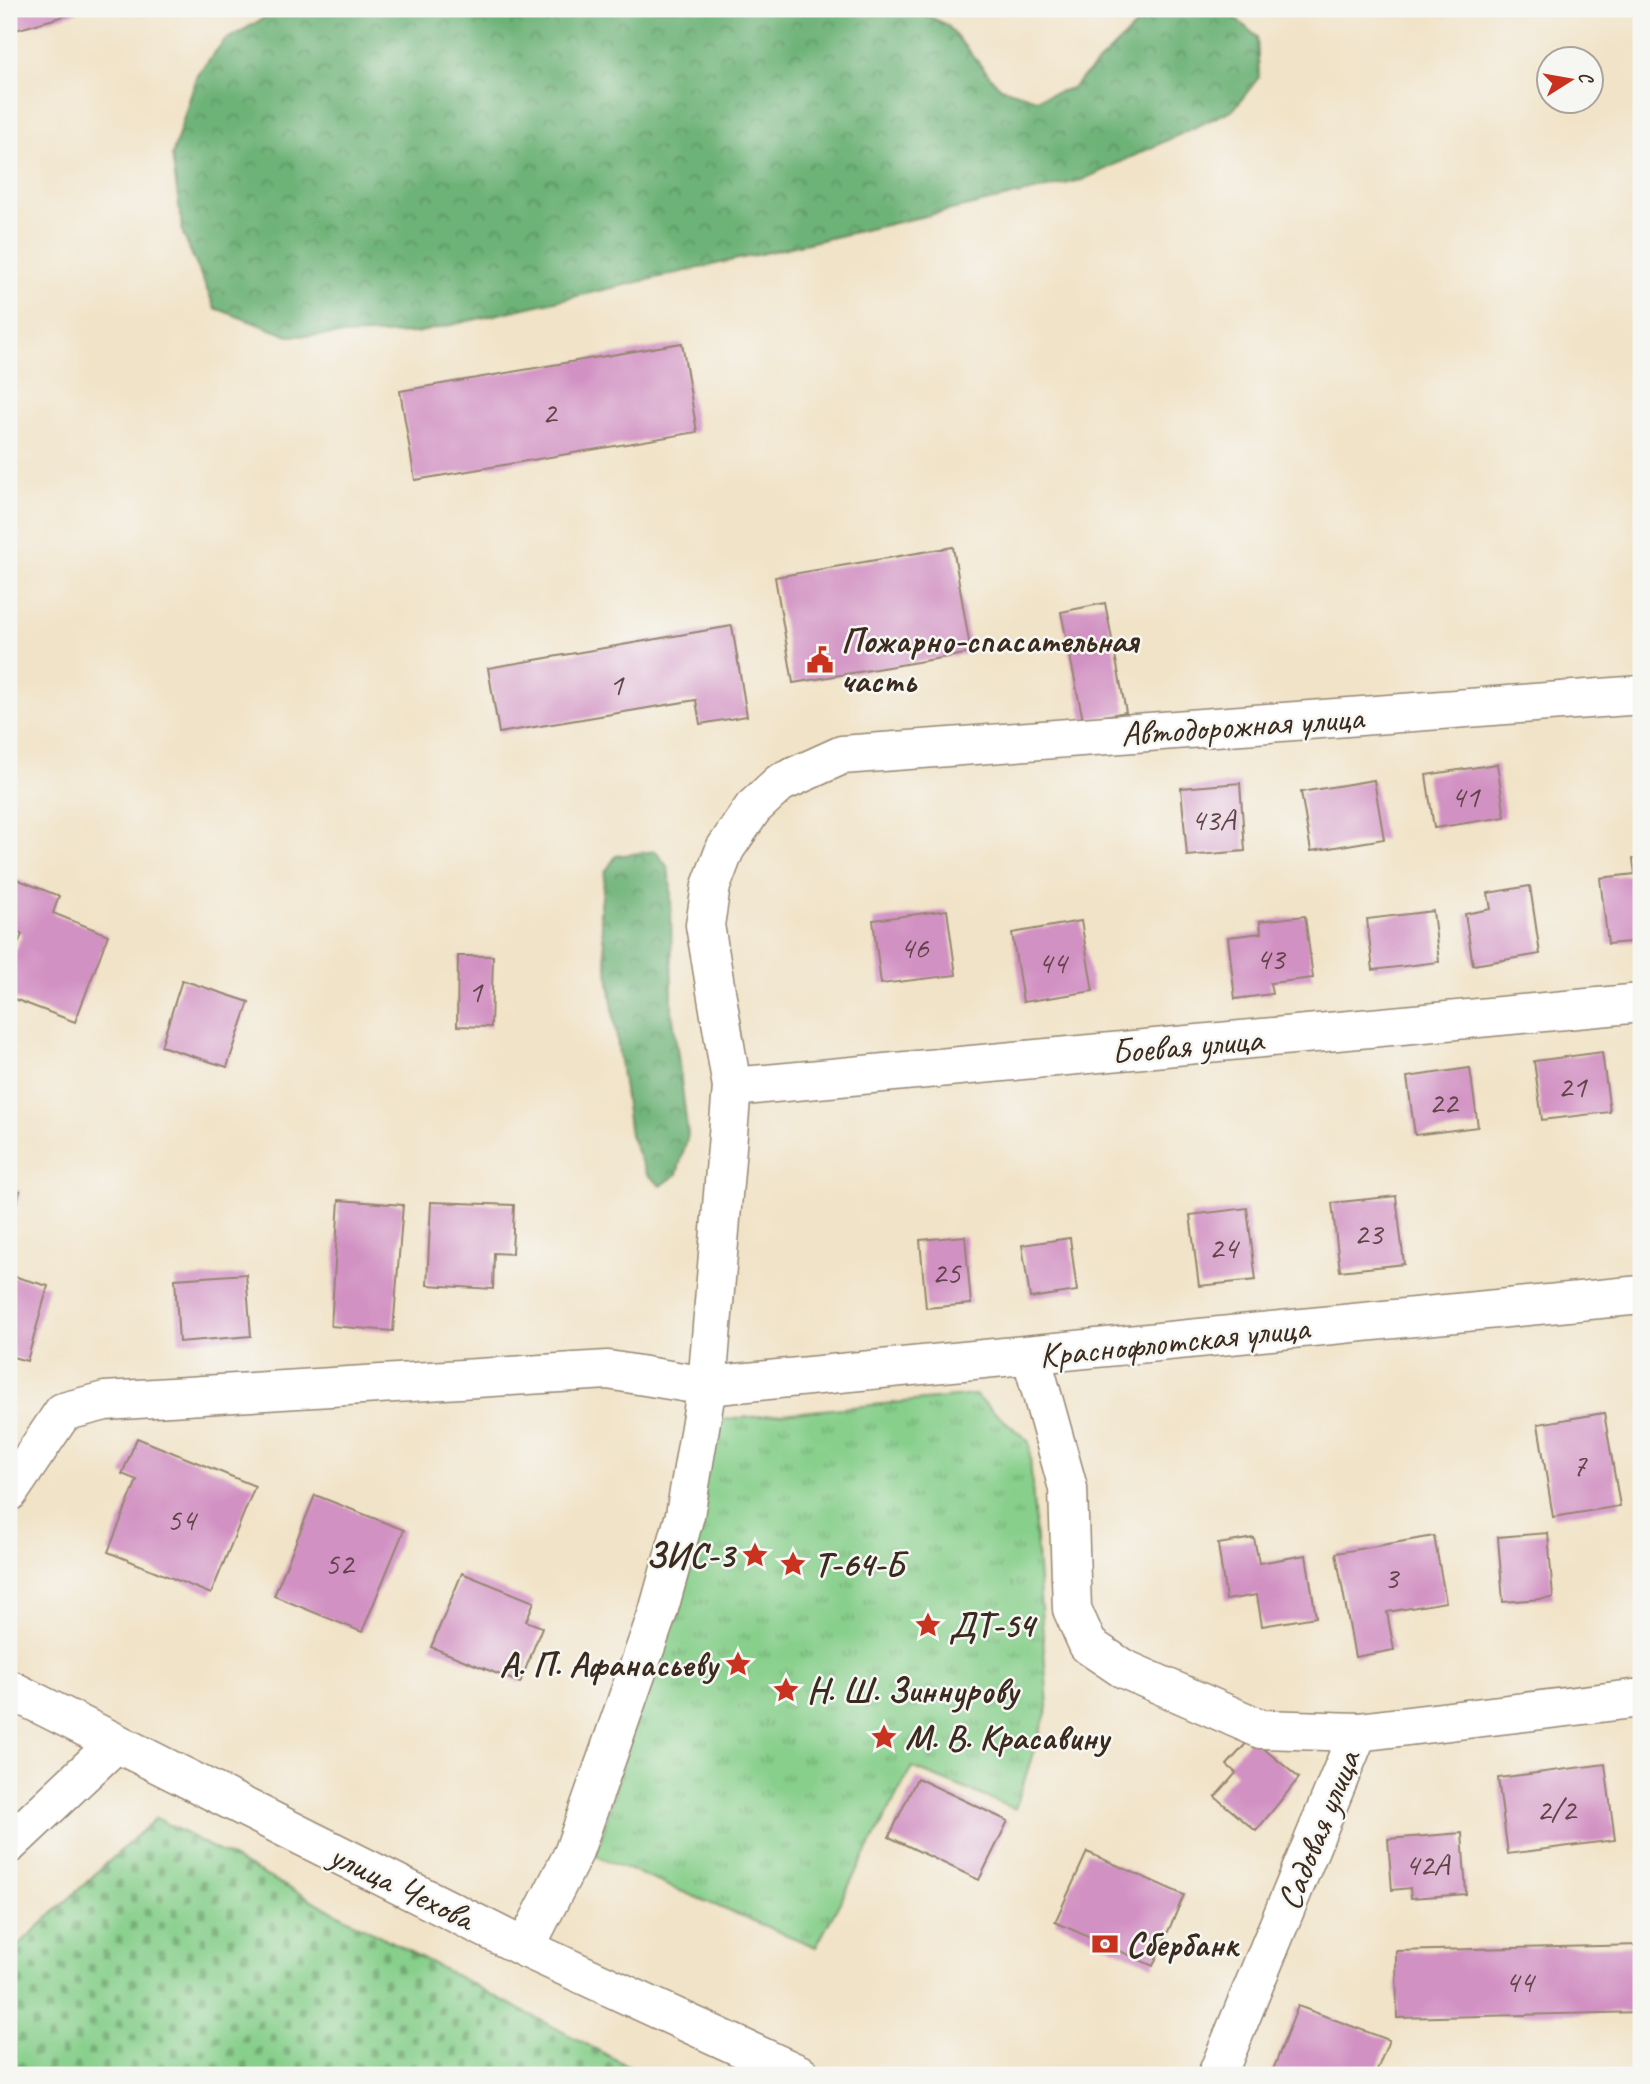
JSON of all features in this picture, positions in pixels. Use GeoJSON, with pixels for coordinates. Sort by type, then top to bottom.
{"type":"FeatureCollection","features":[{"type":"Feature","properties":{"kind":"street","name":"Автодорожная улица"},"geometry":{"type":"LineString","coordinates":[[732,1087],[705,925],[711,886],[725,849],[753,808],[780,783],[842,755],[1641,695]]}},
{"type":"Feature","properties":{"kind":"street","name":"Боевая улица"},"geometry":{"type":"LineString","coordinates":[[732,1087],[1641,1003]]}},
{"type":"Feature","properties":{"kind":"street"},"geometry":{"type":"LineString","coordinates":[[525,1948],[573,1854],[658,1612],[685,1515],[707,1387],[732,1087]]}},
{"type":"Feature","properties":{"kind":"street","name":"Краснофлотская улица"},"geometry":{"type":"LineString","coordinates":[[9,1492],[63,1412],[105,1401],[608,1370],[707,1387],[1641,1295]]}},
{"type":"Feature","properties":{"kind":"street"},"geometry":{"type":"LineString","coordinates":[[1031,1355],[1068,1488],[1072,1609],[1088,1645],[1122,1668],[1261,1729],[1358,1732]]}},
{"type":"Feature","properties":{"kind":"street","name":"улица Чехова"},"geometry":{"type":"LineString","coordinates":[[9,1689],[525,1948],[800,2075]]}},
{"type":"Feature","properties":{"kind":"street","name":"Садовая улица"},"geometry":{"type":"LineString","coordinates":[[1217,2075],[1358,1732],[1641,1698]]}},
{"type":"Feature","properties":{"kind":"street"},"geometry":{"type":"LineString","coordinates":[[9,1844],[115,1744]]}},
{"type":"Feature","properties":{"kind":"green space"},"geometry":{"type":"Polygon","coordinates":[[[280,9],[914,9],[947,25],[999,87],[1036,99],[1072,88],[1153,9],[1225,9],[1257,37],[1259,77],[1234,109],[1082,180],[416,333],[289,336],[215,308],[183,234],[172,156],[197,75],[224,41],[280,9]]]}},
{"type":"Feature","properties":{"kind":"green space"},"geometry":{"type":"Polygon","coordinates":[[[656,851],[668,868],[671,889],[672,1009],[688,1135],[677,1174],[661,1186],[646,1173],[630,1135],[600,914],[605,872],[616,856],[656,851]]]}},
{"type":"Feature","properties":{"kind":"green space"},"geometry":{"type":"Polygon","coordinates":[[[975,1395],[1029,1442],[1048,1707],[1015,1809],[912,1767],[816,1947],[596,1856],[721,1420],[975,1395]]]}},
{"type":"Feature","properties":{"kind":"green space"},"geometry":{"type":"Polygon","coordinates":[[[156,1818],[645,2075],[9,2075],[9,1954],[156,1818]]]}},
{"type":"Feature","properties":{"kind":"building"},"geometry":{"type":"Polygon","coordinates":[[[9,9],[77,9],[78,12],[9,32],[9,9]]]}},
{"type":"Feature","properties":{"kind":"building"},"geometry":{"type":"Polygon","coordinates":[[[682,343],[697,432],[415,480],[400,391],[682,343]]]}},
{"type":"Feature","properties":{"kind":"building"},"geometry":{"type":"Polygon","coordinates":[[[953,547],[971,653],[793,683],[775,577],[953,547]]]}},
{"type":"Feature","properties":{"kind":"building"},"geometry":{"type":"Polygon","coordinates":[[[1105,603],[1126,712],[1083,720],[1061,612],[1105,603]]]}},
{"type":"Feature","properties":{"kind":"building"},"geometry":{"type":"Polygon","coordinates":[[[732,626],[747,716],[700,724],[696,700],[499,733],[488,668],[732,626]]]}},
{"type":"Feature","properties":{"kind":"building"},"geometry":{"type":"Polygon","coordinates":[[[1497,764],[1505,817],[1434,828],[1426,775],[1497,764]]]}},
{"type":"Feature","properties":{"kind":"building"},"geometry":{"type":"Polygon","coordinates":[[[1374,780],[1384,839],[1311,851],[1301,792],[1374,780]]]}},
{"type":"Feature","properties":{"kind":"building"},"geometry":{"type":"Polygon","coordinates":[[[1240,783],[1245,851],[1187,856],[1181,788],[1240,783]]]}},
{"type":"Feature","properties":{"kind":"building"},"geometry":{"type":"Polygon","coordinates":[[[1641,858],[1641,941],[1608,944],[1600,878],[1635,874],[1633,859],[1641,858]]]}},
{"type":"Feature","properties":{"kind":"building"},"geometry":{"type":"Polygon","coordinates":[[[9,876],[59,896],[53,913],[108,935],[75,1022],[9,997],[9,967],[22,934],[9,928],[9,876]]]}},
{"type":"Feature","properties":{"kind":"building"},"geometry":{"type":"Polygon","coordinates":[[[1530,886],[1540,954],[1473,965],[1465,914],[1491,909],[1488,893],[1530,886]]]}},
{"type":"Feature","properties":{"kind":"building"},"geometry":{"type":"Polygon","coordinates":[[[947,910],[956,975],[881,984],[873,920],[947,910]]]}},
{"type":"Feature","properties":{"kind":"building"},"geometry":{"type":"Polygon","coordinates":[[[1433,911],[1439,962],[1373,970],[1367,919],[1433,911]]]}},
{"type":"Feature","properties":{"kind":"building"},"geometry":{"type":"Polygon","coordinates":[[[1305,916],[1313,978],[1270,983],[1272,994],[1235,999],[1228,937],[1261,933],[1260,921],[1305,916]]]}},
{"type":"Feature","properties":{"kind":"building"},"geometry":{"type":"Polygon","coordinates":[[[1081,921],[1093,991],[1023,1002],[1012,933],[1081,921]]]}},
{"type":"Feature","properties":{"kind":"building"},"geometry":{"type":"Polygon","coordinates":[[[458,956],[493,956],[491,1027],[457,1026],[458,956]]]}},
{"type":"Feature","properties":{"kind":"building"},"geometry":{"type":"Polygon","coordinates":[[[182,980],[249,1002],[227,1067],[161,1046],[182,980]]]}},
{"type":"Feature","properties":{"kind":"building"},"geometry":{"type":"Polygon","coordinates":[[[1602,1052],[1610,1112],[1542,1120],[1534,1061],[1602,1052]]]}},
{"type":"Feature","properties":{"kind":"building"},"geometry":{"type":"Polygon","coordinates":[[[1470,1068],[1478,1127],[1415,1135],[1407,1077],[1470,1068]]]}},
{"type":"Feature","properties":{"kind":"building"},"geometry":{"type":"Polygon","coordinates":[[[9,1188],[20,1191],[10,1227],[9,1227],[9,1188]]]}},
{"type":"Feature","properties":{"kind":"building"},"geometry":{"type":"Polygon","coordinates":[[[1396,1196],[1404,1264],[1340,1271],[1332,1203],[1396,1196]]]}},
{"type":"Feature","properties":{"kind":"building"},"geometry":{"type":"Polygon","coordinates":[[[339,1200],[403,1205],[393,1331],[331,1326],[339,1200]]]}},
{"type":"Feature","properties":{"kind":"building"},"geometry":{"type":"Polygon","coordinates":[[[431,1202],[514,1205],[512,1254],[494,1253],[493,1289],[427,1285],[431,1202]]]}},
{"type":"Feature","properties":{"kind":"building"},"geometry":{"type":"Polygon","coordinates":[[[1247,1208],[1256,1280],[1199,1286],[1190,1215],[1247,1208]]]}},
{"type":"Feature","properties":{"kind":"building"},"geometry":{"type":"Polygon","coordinates":[[[965,1236],[971,1304],[926,1308],[920,1240],[965,1236]]]}},
{"type":"Feature","properties":{"kind":"building"},"geometry":{"type":"Polygon","coordinates":[[[1070,1238],[1077,1291],[1030,1298],[1022,1245],[1070,1238]]]}},
{"type":"Feature","properties":{"kind":"building"},"geometry":{"type":"Polygon","coordinates":[[[246,1274],[251,1336],[179,1342],[175,1279],[246,1274]]]}},
{"type":"Feature","properties":{"kind":"building"},"geometry":{"type":"Polygon","coordinates":[[[9,1275],[48,1286],[27,1361],[9,1356],[9,1275]]]}},
{"type":"Feature","properties":{"kind":"building"},"geometry":{"type":"Polygon","coordinates":[[[1604,1413],[1620,1506],[1553,1517],[1538,1424],[1604,1413]]]}},
{"type":"Feature","properties":{"kind":"building"},"geometry":{"type":"Polygon","coordinates":[[[137,1438],[255,1486],[211,1594],[108,1552],[137,1480],[122,1474],[137,1438]]]}},
{"type":"Feature","properties":{"kind":"building"},"geometry":{"type":"Polygon","coordinates":[[[315,1495],[404,1530],[362,1632],[274,1596],[315,1495]]]}},
{"type":"Feature","properties":{"kind":"building"},"geometry":{"type":"Polygon","coordinates":[[[1548,1533],[1553,1598],[1503,1602],[1498,1537],[1548,1533]]]}},
{"type":"Feature","properties":{"kind":"building"},"geometry":{"type":"Polygon","coordinates":[[[1434,1536],[1446,1602],[1387,1612],[1394,1650],[1355,1657],[1336,1553],[1434,1536]]]}},
{"type":"Feature","properties":{"kind":"building"},"geometry":{"type":"Polygon","coordinates":[[[1254,1538],[1259,1563],[1306,1555],[1316,1617],[1262,1626],[1257,1595],[1226,1600],[1218,1544],[1254,1538]]]}},
{"type":"Feature","properties":{"kind":"building"},"geometry":{"type":"Polygon","coordinates":[[[462,1573],[534,1602],[526,1621],[542,1627],[520,1683],[431,1647],[462,1573]]]}},
{"type":"Feature","properties":{"kind":"building"},"geometry":{"type":"Polygon","coordinates":[[[1251,1738],[1299,1778],[1256,1831],[1215,1797],[1236,1773],[1227,1765],[1251,1738]]]}},
{"type":"Feature","properties":{"kind":"building"},"geometry":{"type":"Polygon","coordinates":[[[1605,1764],[1615,1840],[1508,1854],[1498,1778],[1605,1764]]]}},
{"type":"Feature","properties":{"kind":"building"},"geometry":{"type":"Polygon","coordinates":[[[917,1778],[1008,1821],[979,1880],[889,1837],[917,1778]]]}},
{"type":"Feature","properties":{"kind":"building"},"geometry":{"type":"Polygon","coordinates":[[[1462,1833],[1466,1894],[1411,1898],[1410,1888],[1392,1890],[1388,1839],[1462,1833]]]}},
{"type":"Feature","properties":{"kind":"building"},"geometry":{"type":"Polygon","coordinates":[[[1087,1852],[1184,1895],[1153,1966],[1055,1922],[1087,1852]]]}},
{"type":"Feature","properties":{"kind":"building"},"geometry":{"type":"Polygon","coordinates":[[[1641,1945],[1641,2012],[1397,2018],[1396,1951],[1641,1945]]]}},
{"type":"Feature","properties":{"kind":"building"},"geometry":{"type":"Polygon","coordinates":[[[1298,2006],[1389,2040],[1375,2075],[1271,2075],[1298,2006]]]}},
{"type":"Feature","properties":{"kind":"place","name":"Пожарно-спасательная часть"},"geometry":{"type":"Point","coordinates":[820,660]}},
{"type":"Feature","properties":{"kind":"place","name":"ЗИС-3"},"geometry":{"type":"Point","coordinates":[755,1555]}},
{"type":"Feature","properties":{"kind":"place","name":"Т-64-Б"},"geometry":{"type":"Point","coordinates":[793,1564]}},
{"type":"Feature","properties":{"kind":"place","name":"ДТ-54"},"geometry":{"type":"Point","coordinates":[928,1625]}},
{"type":"Feature","properties":{"kind":"place","name":"А. П. Афанасьеву"},"geometry":{"type":"Point","coordinates":[738,1664]}},
{"type":"Feature","properties":{"kind":"place","name":"Н. Ш. Зиннурову"},"geometry":{"type":"Point","coordinates":[786,1690]}},
{"type":"Feature","properties":{"kind":"place","name":"М. В. Красавину"},"geometry":{"type":"Point","coordinates":[884,1737]}},
{"type":"Feature","properties":{"kind":"place","name":"Сбербанк"},"geometry":{"type":"Point","coordinates":[1105,1944]}}]}
